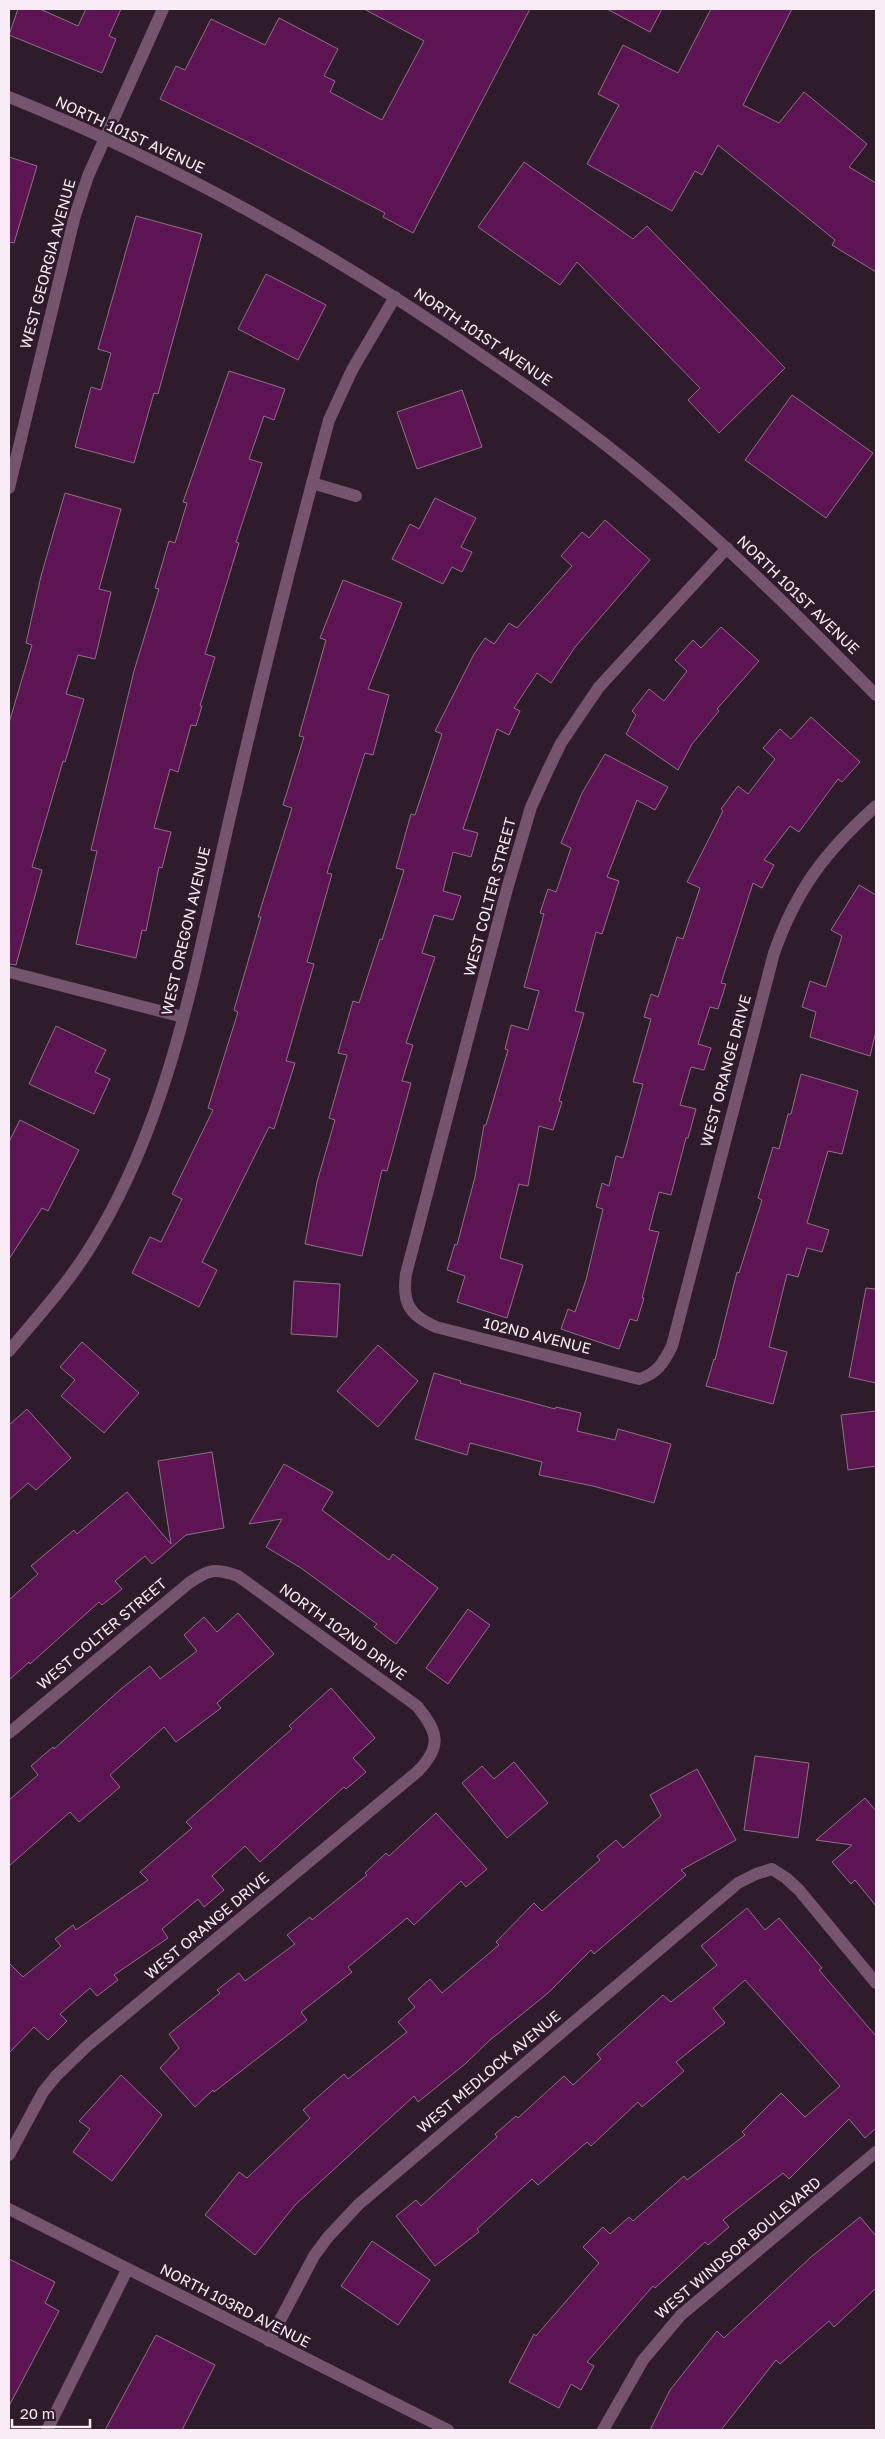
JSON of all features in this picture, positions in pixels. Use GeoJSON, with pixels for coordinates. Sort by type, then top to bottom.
{"type":"FeatureCollection","features":[{"type":"Feature","properties":{"kind":"street","name":"WEST GEORGIA AVENUE"},"geometry":{"type":"LineString","coordinates":[[9,488],[74,219],[88,176],[104,138],[163,9]]}},
{"type":"Feature","properties":{"kind":"street","name":"NORTH 101ST AVENUE"},"geometry":{"type":"LineString","coordinates":[[9,97],[104,138],[228,199],[309,245],[451,333],[573,418],[632,466],[727,548],[784,601],[876,695]]}},
{"type":"Feature","properties":{"kind":"street","name":"WEST OREGON AVENUE"},"geometry":{"type":"LineString","coordinates":[[9,1350],[67,1282],[97,1236],[119,1195],[147,1134],[183,1017],[329,420],[352,370],[395,297]]}},
{"type":"Feature","properties":{"kind":"street"},"geometry":{"type":"LineString","coordinates":[[312,484],[356,496]]}},
{"type":"Feature","properties":{"kind":"street","name":"WEST COLTER STREET"},"geometry":{"type":"LineString","coordinates":[[411,1312],[404,1291],[406,1274],[507,889],[532,807],[561,743],[599,688],[727,548]]}},
{"type":"Feature","properties":{"kind":"street","name":"WEST ORANGE DRIVE"},"geometry":{"type":"LineString","coordinates":[[657,1370],[672,1346],[772,962],[783,928],[813,872],[830,851],[876,806]]}},
{"type":"Feature","properties":{"kind":"street"},"geometry":{"type":"LineString","coordinates":[[9,972],[183,1017]]}},
{"type":"Feature","properties":{"kind":"street","name":"102ND AVENUE"},"geometry":{"type":"LineString","coordinates":[[411,1312],[436,1327],[639,1379],[650,1376],[657,1370]]}},
{"type":"Feature","properties":{"kind":"street","name":"WEST COLTER STREET"},"geometry":{"type":"LineString","coordinates":[[9,1733],[189,1583],[205,1572],[221,1570]]}},
{"type":"Feature","properties":{"kind":"street","name":"NORTH 102ND DRIVE"},"geometry":{"type":"LineString","coordinates":[[221,1570],[238,1576],[418,1706],[436,1733]]}},
{"type":"Feature","properties":{"kind":"street","name":"WEST ORANGE DRIVE"},"geometry":{"type":"LineString","coordinates":[[9,2155],[32,2110],[56,2076],[87,2046],[418,1772],[428,1761],[436,1733]]}},
{"type":"Feature","properties":{"kind":"street","name":"WEST MEDLOCK AVENUE"},"geometry":{"type":"LineString","coordinates":[[268,2341],[314,2256],[328,2237],[359,2204],[738,1884],[756,1874],[772,1869],[786,1878],[799,1890],[876,1984]]}},
{"type":"Feature","properties":{"kind":"street","name":"WEST WINDSOR BOULEVARD"},"geometry":{"type":"LineString","coordinates":[[603,2430],[643,2360],[660,2337],[681,2315],[876,2152]]}},
{"type":"Feature","properties":{"kind":"street","name":"NORTH 103RD AVENUE"},"geometry":{"type":"LineString","coordinates":[[9,2209],[432,2427],[448,2430]]}},
{"type":"Feature","properties":{"kind":"street"},"geometry":{"type":"LineString","coordinates":[[47,2430],[127,2270]]}},
{"type":"Feature","properties":{"kind":"building"},"geometry":{"type":"Polygon","coordinates":[[[18,9],[40,9],[78,26],[86,9],[121,9],[109,36],[116,39],[102,73],[9,35],[18,9]]]}},
{"type":"Feature","properties":{"kind":"building"},"geometry":{"type":"Polygon","coordinates":[[[364,9],[530,9],[413,233],[383,217],[385,213],[160,99],[176,66],[185,70],[211,19],[265,45],[279,18],[338,49],[324,76],[335,81],[330,92],[382,120],[424,41],[364,9]]]}},
{"type":"Feature","properties":{"kind":"building"},"geometry":{"type":"Polygon","coordinates":[[[607,9],[662,9],[650,32],[607,9]]]}},
{"type":"Feature","properties":{"kind":"building"},"geometry":{"type":"Polygon","coordinates":[[[711,9],[792,9],[743,105],[779,123],[804,92],[867,144],[849,167],[876,183],[876,272],[832,245],[835,240],[718,145],[702,175],[695,171],[672,211],[587,164],[619,105],[598,94],[623,45],[678,73],[711,9]]]}},
{"type":"Feature","properties":{"kind":"building"},"geometry":{"type":"Polygon","coordinates":[[[9,157],[37,166],[14,243],[9,242],[9,157]]]}},
{"type":"Feature","properties":{"kind":"building"},"geometry":{"type":"Polygon","coordinates":[[[524,162],[633,239],[647,226],[785,368],[719,433],[688,400],[700,388],[577,262],[560,285],[478,227],[524,162]]]}},
{"type":"Feature","properties":{"kind":"building"},"geometry":{"type":"Polygon","coordinates":[[[136,216],[202,234],[158,394],[154,393],[134,463],[75,447],[91,387],[101,390],[111,353],[98,349],[136,216]]]}},
{"type":"Feature","properties":{"kind":"building"},"geometry":{"type":"Polygon","coordinates":[[[266,274],[326,305],[298,360],[238,329],[266,274]]]}},
{"type":"Feature","properties":{"kind":"building"},"geometry":{"type":"Polygon","coordinates":[[[229,371],[285,389],[274,420],[264,416],[249,459],[262,463],[236,542],[239,543],[205,654],[215,657],[200,706],[202,706],[196,726],[191,725],[178,772],[170,769],[154,828],[171,832],[162,868],[159,867],[146,931],[142,930],[136,958],[76,944],[97,851],[91,850],[134,671],[159,589],[155,588],[169,541],[175,543],[187,503],[183,502],[229,371]]]}},
{"type":"Feature","properties":{"kind":"building"},"geometry":{"type":"Polygon","coordinates":[[[462,390],[482,447],[417,469],[397,412],[462,390]]]}},
{"type":"Feature","properties":{"kind":"building"},"geometry":{"type":"Polygon","coordinates":[[[792,395],[873,453],[826,518],[745,460],[792,395]]]}},
{"type":"Feature","properties":{"kind":"building"},"geometry":{"type":"Polygon","coordinates":[[[65,493],[121,509],[99,589],[111,592],[95,659],[78,655],[66,694],[84,699],[65,762],[63,761],[32,867],[42,870],[16,965],[9,964],[9,723],[32,645],[26,643],[41,576],[65,493]]]}},
{"type":"Feature","properties":{"kind":"building"},"geometry":{"type":"Polygon","coordinates":[[[435,498],[476,518],[461,547],[472,552],[462,572],[452,567],[443,584],[392,559],[410,524],[419,529],[435,498]]]}},
{"type":"Feature","properties":{"kind":"building"},"geometry":{"type":"Polygon","coordinates":[[[605,520],[650,560],[575,647],[551,683],[537,673],[514,708],[520,711],[509,735],[497,729],[463,829],[478,833],[471,857],[453,852],[443,891],[461,896],[453,920],[434,915],[422,953],[435,957],[406,1043],[413,1045],[402,1081],[411,1083],[387,1171],[382,1170],[362,1256],[305,1244],[317,1182],[335,1120],[329,1118],[347,1055],[338,1053],[353,1001],[359,1003],[380,939],[382,940],[404,870],[396,868],[411,814],[415,815],[442,734],[435,731],[474,654],[485,638],[494,644],[509,623],[517,628],[572,566],[561,556],[582,532],[589,538],[605,520]]]}},
{"type":"Feature","properties":{"kind":"building"},"geometry":{"type":"Polygon","coordinates":[[[343,580],[402,603],[368,689],[389,695],[373,755],[365,753],[327,873],[332,874],[307,962],[314,964],[286,1061],[295,1063],[274,1129],[269,1127],[202,1262],[217,1270],[199,1307],[132,1273],[150,1237],[161,1242],[182,1199],[172,1194],[213,1110],[208,1108],[238,1012],[234,1010],[261,917],[258,917],[292,808],[283,805],[304,737],[299,736],[326,640],[320,638],[343,580]]]}},
{"type":"Feature","properties":{"kind":"building"},"geometry":{"type":"Polygon","coordinates":[[[721,627],[759,661],[717,709],[719,711],[692,744],[678,770],[626,734],[636,715],[632,711],[649,689],[664,701],[687,671],[675,660],[693,640],[701,648],[721,627]]]}},
{"type":"Feature","properties":{"kind":"building"},"geometry":{"type":"Polygon","coordinates":[[[811,717],[860,762],[842,782],[838,779],[799,832],[790,826],[764,860],[774,865],[762,888],[753,883],[721,983],[726,984],[718,1009],[710,1007],[698,1044],[711,1048],[704,1070],[691,1067],[680,1105],[696,1109],[688,1138],[686,1138],[671,1195],[659,1192],[649,1230],[659,1232],[637,1321],[630,1319],[619,1349],[561,1329],[568,1309],[575,1312],[586,1280],[603,1209],[596,1207],[602,1183],[609,1186],[616,1156],[623,1158],[643,1084],[633,1082],[651,1019],[644,1017],[651,994],[658,997],[677,937],[683,939],[700,888],[687,882],[723,811],[721,809],[738,786],[748,794],[775,759],[763,748],[780,729],[791,739],[811,717]]]}},
{"type":"Feature","properties":{"kind":"building"},"geometry":{"type":"Polygon","coordinates":[[[605,754],[668,787],[655,810],[637,800],[607,877],[619,881],[602,934],[596,932],[575,1011],[584,1013],[559,1101],[562,1102],[553,1130],[539,1126],[528,1186],[519,1184],[500,1258],[523,1265],[507,1318],[457,1302],[465,1276],[447,1270],[455,1244],[457,1245],[475,1177],[484,1125],[486,1125],[508,1050],[505,1049],[511,1025],[528,1030],[539,991],[524,987],[544,914],[540,913],[548,889],[556,892],[571,848],[561,843],[582,793],[605,754]]]}},
{"type":"Feature","properties":{"kind":"building"},"geometry":{"type":"Polygon","coordinates":[[[859,885],[876,895],[876,1031],[870,1056],[810,1037],[816,1012],[802,1007],[810,981],[826,987],[842,936],[831,930],[859,885]]]}},
{"type":"Feature","properties":{"kind":"building"},"geometry":{"type":"Polygon","coordinates":[[[56,1026],[106,1050],[95,1072],[110,1079],[94,1114],[29,1084],[56,1026]]]}},
{"type":"Feature","properties":{"kind":"building"},"geometry":{"type":"Polygon","coordinates":[[[801,1074],[858,1091],[842,1154],[828,1151],[807,1223],[829,1230],[822,1252],[807,1248],[798,1277],[787,1274],[769,1347],[787,1352],[773,1404],[706,1386],[715,1360],[737,1272],[739,1273],[762,1200],[758,1198],[773,1147],[779,1149],[788,1114],[791,1114],[801,1074]]]}},
{"type":"Feature","properties":{"kind":"building"},"geometry":{"type":"Polygon","coordinates":[[[20,1120],[79,1150],[48,1211],[42,1208],[9,1259],[9,1142],[20,1120]]]}},
{"type":"Feature","properties":{"kind":"building"},"geometry":{"type":"Polygon","coordinates":[[[294,1281],[340,1284],[337,1337],[291,1334],[294,1281]]]}},
{"type":"Feature","properties":{"kind":"building"},"geometry":{"type":"Polygon","coordinates":[[[866,1288],[876,1289],[876,1383],[849,1377],[866,1288]]]}},
{"type":"Feature","properties":{"kind":"building"},"geometry":{"type":"Polygon","coordinates":[[[82,1342],[139,1393],[104,1433],[61,1396],[75,1380],[60,1367],[82,1342]]]}},
{"type":"Feature","properties":{"kind":"building"},"geometry":{"type":"Polygon","coordinates":[[[378,1345],[418,1381],[378,1427],[337,1391],[378,1345]]]}},
{"type":"Feature","properties":{"kind":"building"},"geometry":{"type":"Polygon","coordinates":[[[434,1373],[461,1381],[460,1383],[555,1409],[556,1407],[581,1413],[577,1431],[615,1440],[618,1429],[671,1444],[654,1503],[593,1486],[539,1475],[542,1462],[470,1443],[467,1455],[415,1439],[434,1373]]]}},
{"type":"Feature","properties":{"kind":"building"},"geometry":{"type":"Polygon","coordinates":[[[27,1409],[71,1458],[36,1490],[28,1483],[9,1500],[9,1425],[27,1409]]]}},
{"type":"Feature","properties":{"kind":"building"},"geometry":{"type":"Polygon","coordinates":[[[876,1411],[876,1466],[848,1470],[841,1415],[876,1411]]]}},
{"type":"Feature","properties":{"kind":"building"},"geometry":{"type":"Polygon","coordinates":[[[212,1452],[224,1528],[186,1535],[152,1564],[145,1556],[115,1581],[122,1589],[102,1605],[99,1602],[30,1664],[29,1662],[9,1680],[9,1600],[38,1574],[31,1566],[74,1530],[77,1534],[127,1492],[171,1544],[158,1461],[212,1452]]]}},
{"type":"Feature","properties":{"kind":"building"},"geometry":{"type":"Polygon","coordinates":[[[284,1464],[333,1492],[322,1510],[389,1560],[393,1554],[438,1588],[396,1644],[374,1627],[377,1624],[301,1568],[266,1547],[282,1519],[249,1524],[284,1464]]]}},
{"type":"Feature","properties":{"kind":"building"},"geometry":{"type":"Polygon","coordinates":[[[468,1609],[490,1625],[448,1684],[426,1668],[468,1609]]]}},
{"type":"Feature","properties":{"kind":"building"},"geometry":{"type":"Polygon","coordinates":[[[238,1613],[274,1654],[217,1703],[221,1708],[176,1742],[164,1727],[110,1775],[120,1787],[79,1822],[70,1812],[9,1866],[9,1800],[38,1775],[31,1766],[53,1747],[54,1749],[121,1689],[150,1666],[160,1679],[197,1651],[184,1635],[204,1617],[217,1632],[238,1613]]]}},
{"type":"Feature","properties":{"kind":"building"},"geometry":{"type":"Polygon","coordinates":[[[331,1688],[375,1738],[353,1758],[366,1772],[346,1789],[344,1787],[260,1862],[245,1846],[212,1876],[224,1890],[204,1907],[198,1899],[162,1929],[168,1938],[114,1975],[118,1980],[97,1996],[90,1988],[60,2014],[67,2021],[48,2040],[34,2027],[9,2053],[9,1963],[23,1977],[61,1946],[55,1939],[73,1925],[76,1930],[148,1880],[140,1872],[192,1828],[186,1822],[292,1729],[289,1726],[331,1688]]]}},
{"type":"Feature","properties":{"kind":"building"},"geometry":{"type":"Polygon","coordinates":[[[755,1756],[809,1763],[798,1838],[744,1830],[755,1756]]]}},
{"type":"Feature","properties":{"kind":"building"},"geometry":{"type":"Polygon","coordinates":[[[514,1762],[548,1803],[507,1838],[462,1783],[482,1766],[494,1779],[514,1762]]]}},
{"type":"Feature","properties":{"kind":"building"},"geometry":{"type":"Polygon","coordinates":[[[697,1769],[736,1840],[681,1870],[686,1875],[594,1954],[591,1950],[548,1993],[490,2040],[465,2064],[418,2102],[414,2096],[295,2205],[255,2255],[205,2215],[239,2172],[247,2178],[310,2118],[303,2110],[344,2074],[348,2079],[407,2032],[398,2022],[415,2007],[408,1999],[430,1979],[442,1993],[499,1945],[496,1942],[534,1903],[542,1911],[600,1860],[597,1856],[616,1840],[623,1848],[661,1816],[650,1795],[697,1769]]]}},
{"type":"Feature","properties":{"kind":"building"},"geometry":{"type":"Polygon","coordinates":[[[865,1798],[876,1811],[876,1906],[855,1880],[851,1884],[832,1862],[852,1845],[816,1840],[865,1798]]]}},
{"type":"Feature","properties":{"kind":"building"},"geometry":{"type":"Polygon","coordinates":[[[436,1813],[487,1869],[466,1887],[461,1881],[414,1925],[407,1918],[348,1967],[352,1972],[301,2012],[307,2020],[214,2092],[213,2090],[195,2107],[160,2068],[179,2048],[169,2034],[220,1993],[217,1990],[239,1973],[245,1981],[295,1944],[287,1935],[310,1917],[312,1920],[367,1875],[365,1873],[386,1853],[389,1856],[436,1813]]]}},
{"type":"Feature","properties":{"kind":"building"},"geometry":{"type":"Polygon","coordinates":[[[747,1908],[765,1930],[779,1918],[822,1968],[819,1970],[876,2036],[876,2128],[865,2138],[849,2119],[789,2179],[783,2173],[723,2220],[729,2227],[708,2245],[705,2242],[655,2288],[653,2286],[587,2362],[594,2366],[581,2390],[571,2384],[559,2408],[509,2382],[534,2334],[536,2336],[599,2263],[583,2247],[603,2227],[610,2234],[629,2217],[633,2221],[684,2176],[687,2180],[745,2135],[742,2132],[781,2093],[805,2117],[840,2086],[745,1980],[713,2008],[725,2023],[676,2062],[684,2071],[642,2107],[638,2102],[591,2146],[587,2142],[538,2185],[532,2179],[477,2229],[479,2232],[435,2266],[396,2216],[416,2200],[421,2206],[497,2137],[495,2134],[516,2116],[518,2118],[564,2076],[573,2085],[601,2059],[597,2054],[663,1995],[671,2002],[717,1965],[701,1946],[747,1908]]]}},
{"type":"Feature","properties":{"kind":"building"},"geometry":{"type":"Polygon","coordinates":[[[121,2075],[162,2115],[112,2181],[73,2152],[90,2129],[79,2121],[121,2075]]]}},
{"type":"Feature","properties":{"kind":"building"},"geometry":{"type":"Polygon","coordinates":[[[860,2217],[876,2236],[876,2288],[834,2327],[829,2321],[780,2364],[776,2360],[721,2430],[650,2430],[670,2390],[717,2331],[724,2338],[811,2257],[860,2217]]]}},
{"type":"Feature","properties":{"kind":"building"},"geometry":{"type":"Polygon","coordinates":[[[372,2241],[430,2280],[398,2325],[341,2286],[372,2241]]]}},
{"type":"Feature","properties":{"kind":"building"},"geometry":{"type":"Polygon","coordinates":[[[9,2259],[55,2282],[45,2303],[59,2311],[9,2406],[9,2259]]]}},
{"type":"Feature","properties":{"kind":"building"},"geometry":{"type":"Polygon","coordinates":[[[156,2335],[215,2365],[182,2430],[105,2430],[156,2335]]]}}]}
